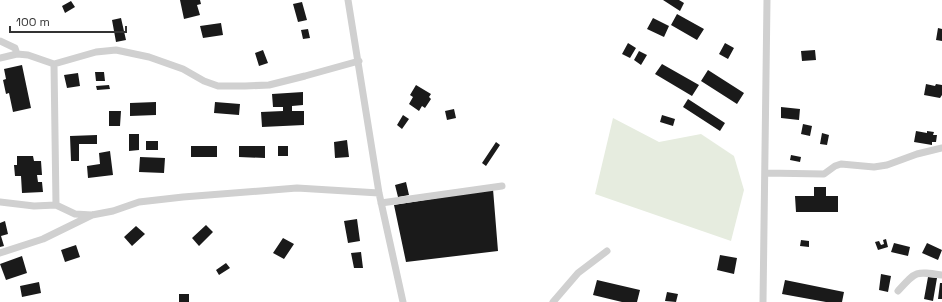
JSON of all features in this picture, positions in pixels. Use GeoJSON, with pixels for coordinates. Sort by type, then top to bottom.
{"type":"FeatureCollection","features":[{"type":"Feature","properties":{"kind":"street"},"geometry":{"type":"LineString","coordinates":[[348,0],[381,203],[404,302]]}},
{"type":"Feature","properties":{"kind":"street"},"geometry":{"type":"LineString","coordinates":[[763,302],[767,0]]}},
{"type":"Feature","properties":{"kind":"street"},"geometry":{"type":"LineString","coordinates":[[0,41],[15,48],[17,54]]}},
{"type":"Feature","properties":{"kind":"street"},"geometry":{"type":"LineString","coordinates":[[0,58],[17,54],[28,55],[54,64],[96,52],[116,50],[149,57],[183,69],[204,81],[218,86],[269,85],[359,61]]}},
{"type":"Feature","properties":{"kind":"street"},"geometry":{"type":"LineString","coordinates":[[54,64],[56,205]]}},
{"type":"Feature","properties":{"kind":"street"},"geometry":{"type":"LineString","coordinates":[[765,173],[824,174],[835,166],[841,164],[874,167],[887,165],[917,154],[942,148]]}},
{"type":"Feature","properties":{"kind":"street"},"geometry":{"type":"LineString","coordinates":[[381,203],[502,186]]}},
{"type":"Feature","properties":{"kind":"street"},"geometry":{"type":"LineString","coordinates":[[0,202],[34,206],[56,205],[75,214],[92,215],[114,211],[139,202],[183,197],[297,188],[379,192]]}},
{"type":"Feature","properties":{"kind":"street"},"geometry":{"type":"LineString","coordinates":[[0,253],[43,239],[92,215]]}},
{"type":"Feature","properties":{"kind":"street"},"geometry":{"type":"LineString","coordinates":[[553,302],[578,273],[607,251]]}},
{"type":"Feature","properties":{"kind":"street"},"geometry":{"type":"LineString","coordinates":[[898,291],[913,275],[927,272],[942,275]]}},
{"type":"Feature","properties":{"kind":"shaded area"},"geometry":{"type":"Polygon","coordinates":[[[613,118],[659,142],[701,134],[734,156],[744,190],[731,241],[595,194],[613,118]]]}},
{"type":"Feature","properties":{"kind":"building"},"geometry":{"type":"Polygon","coordinates":[[[180,0],[200,0],[201,4],[197,5],[200,15],[184,19],[180,0]]]}},
{"type":"Feature","properties":{"kind":"building"},"geometry":{"type":"Polygon","coordinates":[[[663,0],[679,0],[684,3],[680,11],[663,0]]]}},
{"type":"Feature","properties":{"kind":"building"},"geometry":{"type":"Polygon","coordinates":[[[71,1],[75,7],[65,13],[62,6],[71,1]]]}},
{"type":"Feature","properties":{"kind":"building"},"geometry":{"type":"Polygon","coordinates":[[[302,2],[307,20],[298,22],[293,4],[302,2]]]}},
{"type":"Feature","properties":{"kind":"building"},"geometry":{"type":"Polygon","coordinates":[[[677,14],[704,29],[697,40],[671,25],[677,14]]]}},
{"type":"Feature","properties":{"kind":"building"},"geometry":{"type":"Polygon","coordinates":[[[121,18],[126,40],[116,42],[112,20],[121,18]]]}},
{"type":"Feature","properties":{"kind":"building"},"geometry":{"type":"Polygon","coordinates":[[[653,18],[669,26],[664,37],[647,29],[653,18]]]}},
{"type":"Feature","properties":{"kind":"building"},"geometry":{"type":"Polygon","coordinates":[[[221,23],[223,35],[203,38],[200,26],[221,23]]]}},
{"type":"Feature","properties":{"kind":"building"},"geometry":{"type":"Polygon","coordinates":[[[938,28],[942,29],[942,41],[936,40],[938,28]]]}},
{"type":"Feature","properties":{"kind":"building"},"geometry":{"type":"Polygon","coordinates":[[[308,29],[310,38],[303,39],[301,30],[308,29]]]}},
{"type":"Feature","properties":{"kind":"building"},"geometry":{"type":"Polygon","coordinates":[[[628,43],[636,48],[630,58],[622,54],[628,43]]]}},
{"type":"Feature","properties":{"kind":"building"},"geometry":{"type":"Polygon","coordinates":[[[725,43],[734,48],[728,59],[719,54],[725,43]]]}},
{"type":"Feature","properties":{"kind":"building"},"geometry":{"type":"Polygon","coordinates":[[[263,50],[268,63],[259,66],[255,53],[263,50]]]}},
{"type":"Feature","properties":{"kind":"building"},"geometry":{"type":"Polygon","coordinates":[[[815,50],[816,60],[802,61],[801,51],[815,50]]]}},
{"type":"Feature","properties":{"kind":"building"},"geometry":{"type":"Polygon","coordinates":[[[639,51],[647,55],[641,65],[634,60],[639,51]]]}},
{"type":"Feature","properties":{"kind":"building"},"geometry":{"type":"Polygon","coordinates":[[[662,64],[699,85],[692,96],[655,74],[662,64]]]}},
{"type":"Feature","properties":{"kind":"building"},"geometry":{"type":"Polygon","coordinates":[[[22,65],[31,108],[13,112],[9,93],[6,94],[3,80],[6,79],[4,69],[22,65]]]}},
{"type":"Feature","properties":{"kind":"building"},"geometry":{"type":"Polygon","coordinates":[[[708,70],[744,93],[737,104],[701,81],[708,70]]]}},
{"type":"Feature","properties":{"kind":"building"},"geometry":{"type":"Polygon","coordinates":[[[95,72],[104,72],[105,81],[96,81],[95,72]]]}},
{"type":"Feature","properties":{"kind":"building"},"geometry":{"type":"Polygon","coordinates":[[[78,73],[80,86],[67,88],[64,75],[78,73]]]}},
{"type":"Feature","properties":{"kind":"building"},"geometry":{"type":"Polygon","coordinates":[[[926,84],[935,86],[936,84],[942,85],[942,95],[940,98],[924,95],[926,84]]]}},
{"type":"Feature","properties":{"kind":"building"},"geometry":{"type":"Polygon","coordinates":[[[109,85],[110,89],[97,90],[96,86],[109,85]]]}},
{"type":"Feature","properties":{"kind":"building"},"geometry":{"type":"Polygon","coordinates":[[[416,85],[431,94],[429,97],[431,99],[425,108],[422,106],[419,111],[409,104],[413,97],[410,95],[416,85]]]}},
{"type":"Feature","properties":{"kind":"building"},"geometry":{"type":"Polygon","coordinates":[[[303,92],[303,105],[292,106],[292,111],[304,111],[304,125],[262,127],[261,112],[283,111],[283,107],[273,107],[272,94],[303,92]]]}},
{"type":"Feature","properties":{"kind":"building"},"geometry":{"type":"Polygon","coordinates":[[[688,99],[725,123],[720,131],[683,107],[688,99]]]}},
{"type":"Feature","properties":{"kind":"building"},"geometry":{"type":"Polygon","coordinates":[[[156,102],[156,115],[130,116],[130,103],[156,102]]]}},
{"type":"Feature","properties":{"kind":"building"},"geometry":{"type":"Polygon","coordinates":[[[215,102],[240,104],[239,115],[214,113],[215,102]]]}},
{"type":"Feature","properties":{"kind":"building"},"geometry":{"type":"Polygon","coordinates":[[[781,107],[800,109],[799,120],[781,118],[781,107]]]}},
{"type":"Feature","properties":{"kind":"building"},"geometry":{"type":"Polygon","coordinates":[[[454,109],[456,118],[447,120],[445,111],[454,109]]]}},
{"type":"Feature","properties":{"kind":"building"},"geometry":{"type":"Polygon","coordinates":[[[109,111],[121,111],[120,126],[109,126],[109,111]]]}},
{"type":"Feature","properties":{"kind":"building"},"geometry":{"type":"Polygon","coordinates":[[[403,115],[409,119],[402,129],[397,125],[403,115]]]}},
{"type":"Feature","properties":{"kind":"building"},"geometry":{"type":"Polygon","coordinates":[[[662,115],[675,119],[673,126],[660,122],[662,115]]]}},
{"type":"Feature","properties":{"kind":"building"},"geometry":{"type":"Polygon","coordinates":[[[803,124],[812,126],[810,136],[801,134],[803,124]]]}},
{"type":"Feature","properties":{"kind":"building"},"geometry":{"type":"Polygon","coordinates":[[[916,131],[927,133],[927,131],[934,132],[933,135],[937,135],[936,142],[932,142],[932,145],[914,142],[916,131]]]}},
{"type":"Feature","properties":{"kind":"building"},"geometry":{"type":"Polygon","coordinates":[[[822,133],[829,135],[827,145],[820,144],[822,133]]]}},
{"type":"Feature","properties":{"kind":"building"},"geometry":{"type":"Polygon","coordinates":[[[129,134],[139,134],[139,150],[129,151],[129,134]]]}},
{"type":"Feature","properties":{"kind":"building"},"geometry":{"type":"Polygon","coordinates":[[[97,135],[97,144],[79,144],[79,161],[71,161],[70,136],[97,135]]]}},
{"type":"Feature","properties":{"kind":"building"},"geometry":{"type":"Polygon","coordinates":[[[347,140],[349,157],[335,158],[334,142],[347,140]]]}},
{"type":"Feature","properties":{"kind":"building"},"geometry":{"type":"Polygon","coordinates":[[[146,141],[158,141],[158,150],[146,150],[146,141]]]}},
{"type":"Feature","properties":{"kind":"building"},"geometry":{"type":"Polygon","coordinates":[[[496,142],[500,145],[486,166],[482,163],[496,142]]]}},
{"type":"Feature","properties":{"kind":"building"},"geometry":{"type":"Polygon","coordinates":[[[191,146],[217,146],[217,157],[191,157],[191,146]]]}},
{"type":"Feature","properties":{"kind":"building"},"geometry":{"type":"Polygon","coordinates":[[[239,146],[265,146],[265,158],[239,157],[239,146]]]}},
{"type":"Feature","properties":{"kind":"building"},"geometry":{"type":"Polygon","coordinates":[[[278,146],[288,146],[288,156],[278,156],[278,146]]]}},
{"type":"Feature","properties":{"kind":"building"},"geometry":{"type":"Polygon","coordinates":[[[110,151],[113,175],[88,178],[87,166],[100,164],[99,153],[110,151]]]}},
{"type":"Feature","properties":{"kind":"building"},"geometry":{"type":"Polygon","coordinates":[[[791,155],[801,157],[800,162],[790,160],[791,155]]]}},
{"type":"Feature","properties":{"kind":"building"},"geometry":{"type":"Polygon","coordinates":[[[17,156],[33,156],[34,161],[41,161],[42,175],[37,175],[38,182],[42,182],[43,192],[22,193],[21,176],[15,176],[14,165],[17,165],[17,156]]]}},
{"type":"Feature","properties":{"kind":"building"},"geometry":{"type":"Polygon","coordinates":[[[140,157],[165,158],[164,173],[139,172],[140,157]]]}},
{"type":"Feature","properties":{"kind":"building"},"geometry":{"type":"Polygon","coordinates":[[[406,182],[409,195],[398,197],[395,185],[406,182]]]}},
{"type":"Feature","properties":{"kind":"building"},"geometry":{"type":"Polygon","coordinates":[[[814,187],[826,187],[826,196],[838,196],[838,212],[796,212],[795,196],[814,196],[814,187]]]}},
{"type":"Feature","properties":{"kind":"building"},"geometry":{"type":"Polygon","coordinates":[[[493,189],[498,251],[406,262],[394,205],[493,189]]]}},
{"type":"Feature","properties":{"kind":"building"},"geometry":{"type":"Polygon","coordinates":[[[357,219],[360,241],[348,243],[344,221],[357,219]]]}},
{"type":"Feature","properties":{"kind":"building"},"geometry":{"type":"Polygon","coordinates":[[[5,221],[8,234],[1,236],[4,246],[0,247],[0,223],[5,221]]]}},
{"type":"Feature","properties":{"kind":"building"},"geometry":{"type":"Polygon","coordinates":[[[206,225],[213,232],[199,246],[192,238],[206,225]]]}},
{"type":"Feature","properties":{"kind":"building"},"geometry":{"type":"Polygon","coordinates":[[[136,226],[145,234],[132,246],[124,237],[136,226]]]}},
{"type":"Feature","properties":{"kind":"building"},"geometry":{"type":"Polygon","coordinates":[[[283,238],[294,244],[284,259],[273,253],[283,238]]]}},
{"type":"Feature","properties":{"kind":"building"},"geometry":{"type":"Polygon","coordinates":[[[886,239],[888,247],[878,250],[875,242],[879,241],[881,245],[884,244],[883,240],[886,239]]]}},
{"type":"Feature","properties":{"kind":"building"},"geometry":{"type":"Polygon","coordinates":[[[801,240],[809,241],[809,247],[800,246],[801,240]]]}},
{"type":"Feature","properties":{"kind":"building"},"geometry":{"type":"Polygon","coordinates":[[[894,243],[910,247],[908,256],[891,252],[894,243]]]}},
{"type":"Feature","properties":{"kind":"building"},"geometry":{"type":"Polygon","coordinates":[[[927,243],[942,250],[938,260],[922,253],[927,243]]]}},
{"type":"Feature","properties":{"kind":"building"},"geometry":{"type":"Polygon","coordinates":[[[76,245],[80,257],[65,262],[61,250],[76,245]]]}},
{"type":"Feature","properties":{"kind":"building"},"geometry":{"type":"Polygon","coordinates":[[[361,252],[363,268],[354,268],[351,253],[361,252]]]}},
{"type":"Feature","properties":{"kind":"building"},"geometry":{"type":"Polygon","coordinates":[[[720,255],[737,258],[734,274],[717,270],[720,255]]]}},
{"type":"Feature","properties":{"kind":"building"},"geometry":{"type":"Polygon","coordinates":[[[22,256],[27,273],[6,280],[0,264],[22,256]]]}},
{"type":"Feature","properties":{"kind":"building"},"geometry":{"type":"Polygon","coordinates":[[[226,263],[230,268],[219,275],[216,270],[226,263]]]}},
{"type":"Feature","properties":{"kind":"building"},"geometry":{"type":"Polygon","coordinates":[[[881,274],[891,276],[888,292],[879,290],[881,274]]]}},
{"type":"Feature","properties":{"kind":"building"},"geometry":{"type":"Polygon","coordinates":[[[928,277],[937,278],[933,301],[924,299],[928,277]]]}},
{"type":"Feature","properties":{"kind":"building"},"geometry":{"type":"Polygon","coordinates":[[[597,280],[640,290],[637,302],[622,302],[593,295],[597,280]]]}},
{"type":"Feature","properties":{"kind":"building"},"geometry":{"type":"Polygon","coordinates":[[[785,280],[844,292],[842,302],[826,302],[782,294],[785,280]]]}},
{"type":"Feature","properties":{"kind":"building"},"geometry":{"type":"Polygon","coordinates":[[[39,282],[41,293],[22,297],[20,286],[39,282]]]}},
{"type":"Feature","properties":{"kind":"building"},"geometry":{"type":"Polygon","coordinates":[[[940,283],[942,283],[942,299],[938,299],[940,283]]]}},
{"type":"Feature","properties":{"kind":"building"},"geometry":{"type":"Polygon","coordinates":[[[667,292],[678,294],[676,302],[665,301],[667,292]]]}},
{"type":"Feature","properties":{"kind":"building"},"geometry":{"type":"Polygon","coordinates":[[[179,294],[189,294],[189,302],[179,302],[179,294]]]}}]}
